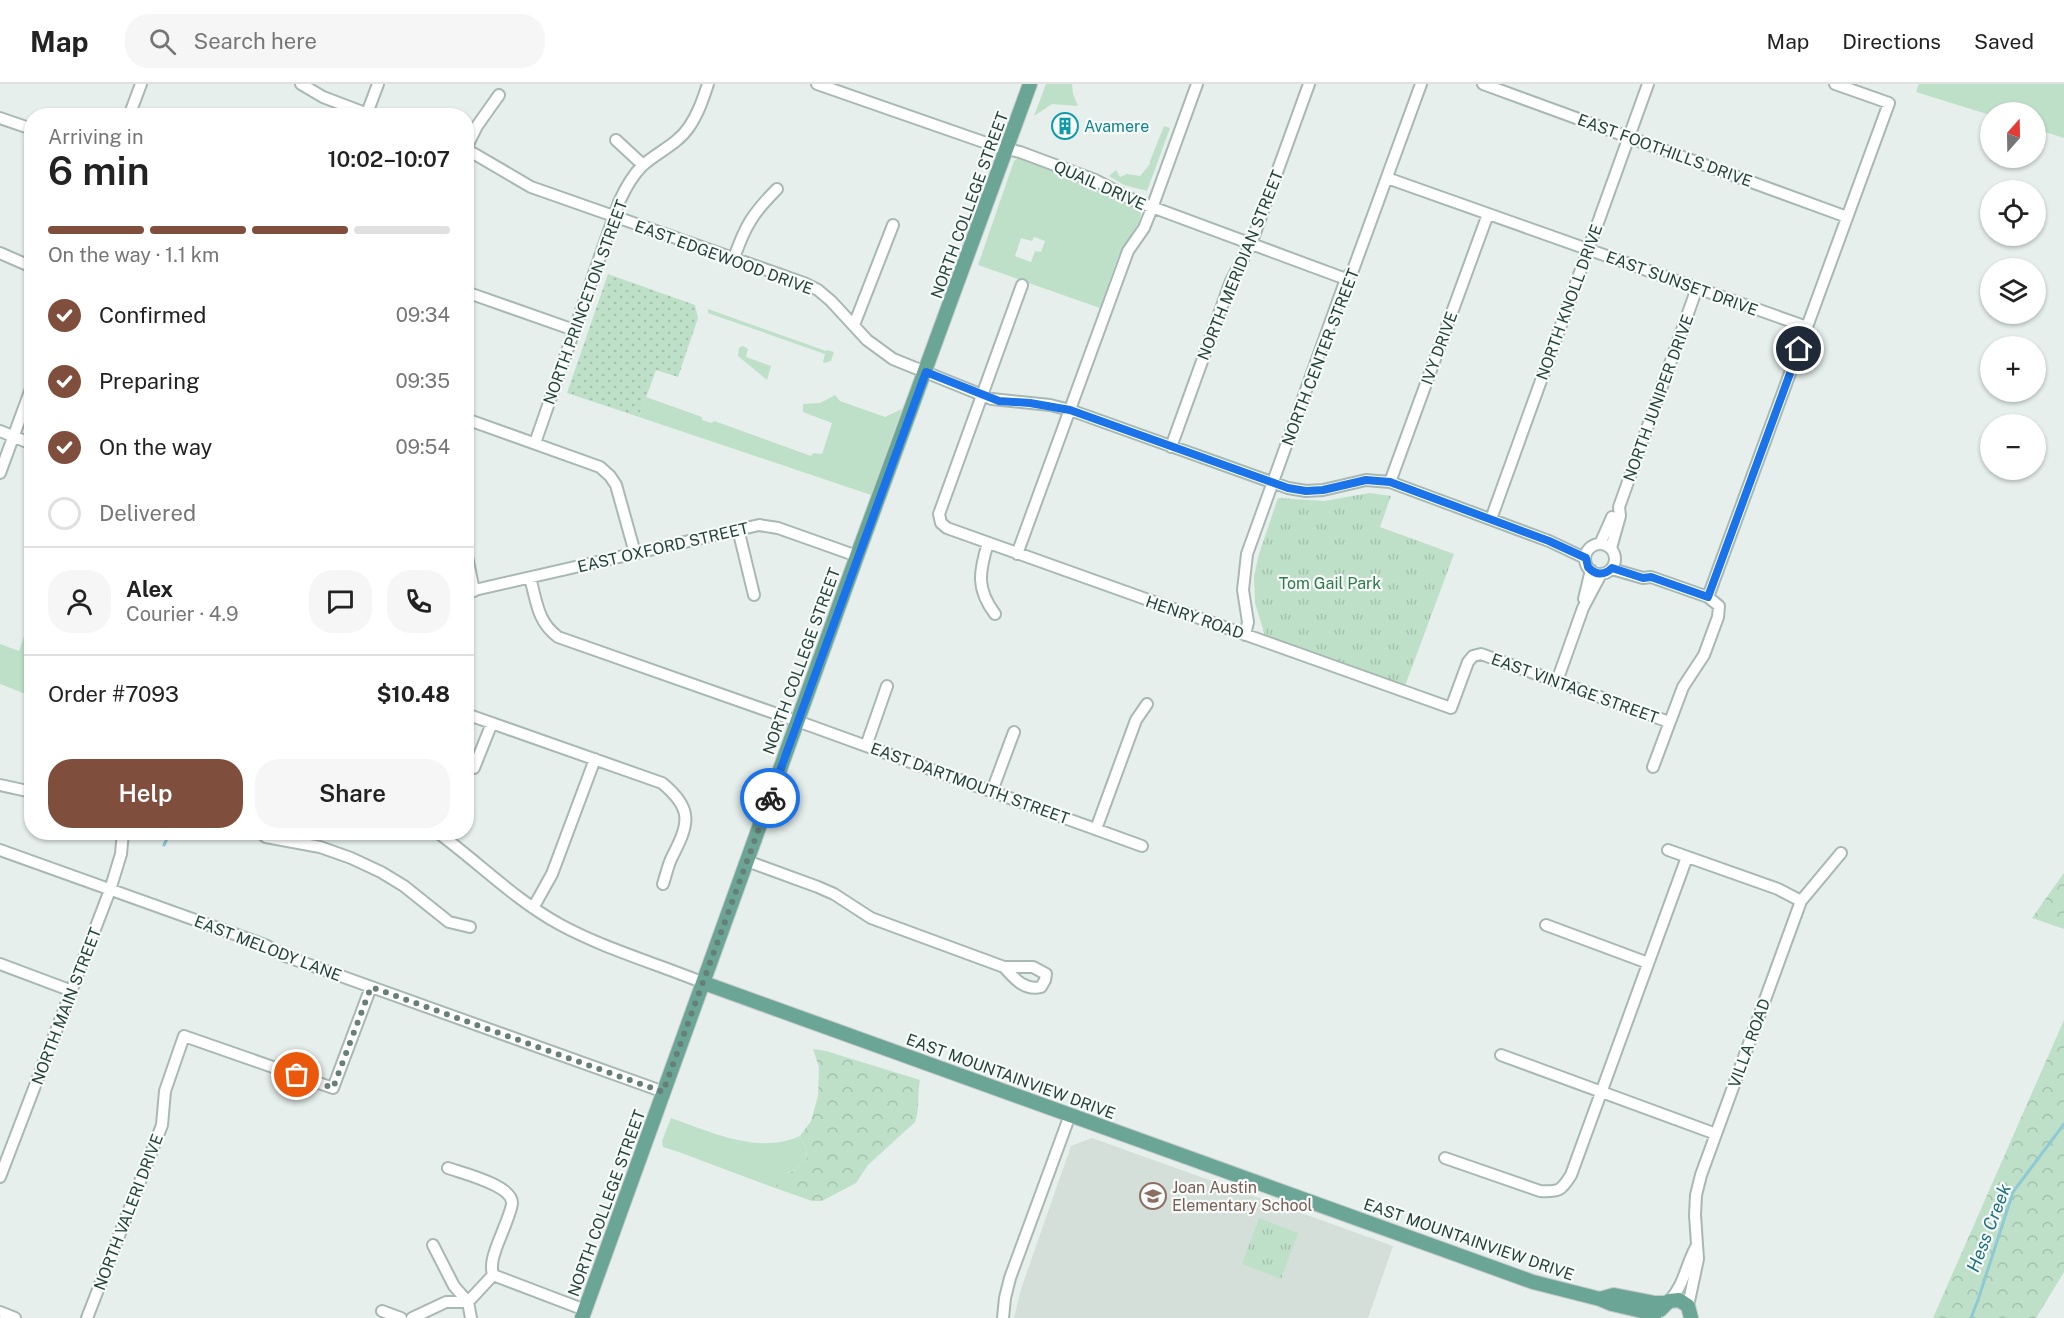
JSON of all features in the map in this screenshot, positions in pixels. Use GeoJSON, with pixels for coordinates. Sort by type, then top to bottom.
{"type":"FeatureCollection","features":[{"type":"Feature","properties":{"kind":"main road","name":"NORTH COLLEGE STREET"},"geometry":{"type":"LineString","coordinates":[[584,1314],[1030,84]]}},
{"type":"Feature","properties":{"kind":"main road","name":"EAST MOUNTAINVIEW DRIVE"},"geometry":{"type":"LineString","coordinates":[[704,983],[1533,1282],[1642,1311],[1657,1318]]}},
{"type":"Feature","properties":{"kind":"main road","name":"EAST MOUNTAINVIEW DRIVE"},"geometry":{"type":"LineString","coordinates":[[1600,1299],[1614,1295],[1655,1303],[1679,1300],[1692,1313]]}},
{"type":"Feature","properties":{"kind":"main road"},"geometry":{"type":"LineString","coordinates":[[1657,1318],[1667,1302]]}},
{"type":"Feature","properties":{"kind":"street"},"geometry":{"type":"LineString","coordinates":[[132,108],[141,84]]}},
{"type":"Feature","properties":{"kind":"street"},"geometry":{"type":"LineString","coordinates":[[302,84],[323,97],[351,108]]}},
{"type":"Feature","properties":{"kind":"street"},"geometry":{"type":"LineString","coordinates":[[371,108],[378,84]]}},
{"type":"Feature","properties":{"kind":"street","name":"NORTH PRINCETON STREET"},"geometry":{"type":"LineString","coordinates":[[535,443],[626,187],[643,165],[675,143],[689,128],[698,112],[708,84]]}},
{"type":"Feature","properties":{"kind":"street","name":"QUAIL DRIVE"},"geometry":{"type":"LineString","coordinates":[[817,84],[1095,180],[1152,208],[1346,279]]}},
{"type":"Feature","properties":{"kind":"street"},"geometry":{"type":"LineString","coordinates":[[1017,554],[1128,251],[1144,228],[1197,84]]}},
{"type":"Feature","properties":{"kind":"street","name":"NORTH MERIDIAN STREET"},"geometry":{"type":"LineString","coordinates":[[1171,447],[1232,280],[1251,244],[1309,84]]}},
{"type":"Feature","properties":{"kind":"street","name":"NORTH CENTER STREET"},"geometry":{"type":"LineString","coordinates":[[1245,634],[1248,622],[1243,590],[1247,554],[1346,279],[1353,270],[1421,84]]}},
{"type":"Feature","properties":{"kind":"street","name":"EAST FOOTHILLS DRIVE"},"geometry":{"type":"LineString","coordinates":[[1483,84],[1847,217]]}},
{"type":"Feature","properties":{"kind":"street","name":"NORTH KNOLL DRIVE"},"geometry":{"type":"LineString","coordinates":[[1491,519],[1648,84]]}},
{"type":"Feature","properties":{"kind":"street"},"geometry":{"type":"LineString","coordinates":[[1708,597],[1888,103],[1835,84]]}},
{"type":"Feature","properties":{"kind":"street"},"geometry":{"type":"LineString","coordinates":[[474,132],[499,95]]}},
{"type":"Feature","properties":{"kind":"street"},"geometry":{"type":"LineString","coordinates":[[0,118],[24,126]]}},
{"type":"Feature","properties":{"kind":"street"},"geometry":{"type":"LineString","coordinates":[[616,140],[643,165]]}},
{"type":"Feature","properties":{"kind":"street","name":"EAST EDGEWOOD DRIVE"},"geometry":{"type":"LineString","coordinates":[[474,154],[531,187],[804,283],[818,290],[867,340],[882,352],[982,395],[999,401],[1030,403],[1070,410],[1273,483],[1306,491],[1323,490],[1366,480],[1390,482],[1587,554]]}},
{"type":"Feature","properties":{"kind":"street","name":"EAST SUNSET DRIVE"},"geometry":{"type":"LineString","coordinates":[[1387,178],[1807,327]]}},
{"type":"Feature","properties":{"kind":"street"},"geometry":{"type":"LineString","coordinates":[[734,258],[745,227],[754,213],[777,189]]}},
{"type":"Feature","properties":{"kind":"street","name":"IVY DRIVE"},"geometry":{"type":"LineString","coordinates":[[1390,482],[1488,213]]}},
{"type":"Feature","properties":{"kind":"street"},"geometry":{"type":"LineString","coordinates":[[854,325],[893,225]]}},
{"type":"Feature","properties":{"kind":"street"},"geometry":{"type":"LineString","coordinates":[[0,253],[24,264]]}},
{"type":"Feature","properties":{"kind":"street"},"geometry":{"type":"LineString","coordinates":[[982,395],[1023,285]]}},
{"type":"Feature","properties":{"kind":"street","name":"NORTH JUNIPER DRIVE"},"geometry":{"type":"LineString","coordinates":[[1611,548],[1620,516],[1620,507],[1697,288]]}},
{"type":"Feature","properties":{"kind":"street"},"geometry":{"type":"LineString","coordinates":[[474,295],[574,330]]}},
{"type":"Feature","properties":{"kind":"street","name":"HENRY ROAD"},"geometry":{"type":"LineString","coordinates":[[982,395],[939,514],[941,523],[947,528],[1451,708],[1468,662],[1473,656],[1480,654]]}},
{"type":"Feature","properties":{"kind":"street"},"geometry":{"type":"LineString","coordinates":[[0,473],[24,407]]}},
{"type":"Feature","properties":{"kind":"street"},"geometry":{"type":"LineString","coordinates":[[474,422],[600,467],[610,476],[621,498],[635,553]]}},
{"type":"Feature","properties":{"kind":"street"},"geometry":{"type":"LineString","coordinates":[[0,430],[24,441]]}},
{"type":"Feature","properties":{"kind":"street","name":"NORTH JUNIPER DRIVE"},"geometry":{"type":"LineString","coordinates":[[1600,544],[1613,514],[1620,507]]}},
{"type":"Feature","properties":{"kind":"street","name":"EAST OXFORD STREET"},"geometry":{"type":"LineString","coordinates":[[474,591],[759,525],[778,528],[857,556]]}},
{"type":"Feature","properties":{"kind":"street"},"geometry":{"type":"LineString","coordinates":[[738,529],[754,595]]}},
{"type":"Feature","properties":{"kind":"street"},"geometry":{"type":"LineString","coordinates":[[988,543],[981,568],[981,584],[984,596],[995,614]]}},
{"type":"Feature","properties":{"kind":"street"},"geometry":{"type":"LineString","coordinates":[[1596,572],[1587,554],[1600,544],[1611,548],[1614,564]]}},
{"type":"Feature","properties":{"kind":"street"},"geometry":{"type":"LineString","coordinates":[[1557,681],[1583,608],[1584,596],[1596,572],[1614,564],[1643,578],[1651,577],[1708,597],[1719,606],[1718,617],[1704,655],[1683,687],[1653,767]]}},
{"type":"Feature","properties":{"kind":"street","name":"EAST DARTMOUTH STREET"},"geometry":{"type":"LineString","coordinates":[[530,578],[541,619],[558,637],[1142,846]]}},
{"type":"Feature","properties":{"kind":"street","name":"EAST VINTAGE STREET"},"geometry":{"type":"LineString","coordinates":[[1480,654],[1668,722]]}},
{"type":"Feature","properties":{"kind":"street"},"geometry":{"type":"LineString","coordinates":[[866,746],[887,686]]}},
{"type":"Feature","properties":{"kind":"street"},"geometry":{"type":"LineString","coordinates":[[1096,829],[1136,720],[1147,704]]}},
{"type":"Feature","properties":{"kind":"street"},"geometry":{"type":"LineString","coordinates":[[474,717],[662,783],[674,793],[683,806],[686,819],[684,835],[671,859],[663,884]]}},
{"type":"Feature","properties":{"kind":"street"},"geometry":{"type":"LineString","coordinates":[[474,768],[492,723]]}},
{"type":"Feature","properties":{"kind":"street"},"geometry":{"type":"LineString","coordinates":[[992,791],[1014,732]]}},
{"type":"Feature","properties":{"kind":"street"},"geometry":{"type":"LineString","coordinates":[[533,908],[552,874],[595,759]]}},
{"type":"Feature","properties":{"kind":"street"},"geometry":{"type":"LineString","coordinates":[[0,785],[24,790]]}},
{"type":"Feature","properties":{"kind":"street","name":"NORTH MAIN STREET"},"geometry":{"type":"LineString","coordinates":[[0,1178],[3,1160],[72,991],[110,890],[121,854],[122,840]]}},
{"type":"Feature","properties":{"kind":"street"},"geometry":{"type":"LineString","coordinates":[[282,840],[320,847],[361,862],[404,886],[449,922],[470,927]]}},
{"type":"Feature","properties":{"kind":"street","name":"EAST MOUNTAINVIEW DRIVE"},"geometry":{"type":"LineString","coordinates":[[447,840],[533,908],[585,938],[704,983]]}},
{"type":"Feature","properties":{"kind":"street","name":"EAST MELODY LANE"},"geometry":{"type":"LineString","coordinates":[[0,850],[265,945],[285,956],[663,1092]]}},
{"type":"Feature","properties":{"kind":"street"},"geometry":{"type":"LineString","coordinates":[[1668,850],[1778,889],[1801,902]]}},
{"type":"Feature","properties":{"kind":"street","name":"VILLA ROAD"},"geometry":{"type":"LineString","coordinates":[[1692,1313],[1688,1299],[1698,1259],[1695,1247],[1696,1195],[1701,1175],[1801,902],[1841,853]]}},
{"type":"Feature","properties":{"kind":"street"},"geometry":{"type":"LineString","coordinates":[[1445,1158],[1540,1191],[1555,1192],[1563,1188],[1571,1174],[1687,856]]}},
{"type":"Feature","properties":{"kind":"street"},"geometry":{"type":"LineString","coordinates":[[747,861],[834,894],[871,918],[1004,967]]}},
{"type":"Feature","properties":{"kind":"street"},"geometry":{"type":"LineString","coordinates":[[1546,925],[1647,963]]}},
{"type":"Feature","properties":{"kind":"street"},"geometry":{"type":"LineString","coordinates":[[0,964],[72,991]]}},
{"type":"Feature","properties":{"kind":"street","name":"NORTH VALERI DRIVE"},"geometry":{"type":"LineString","coordinates":[[87,1318],[162,1125],[165,1091],[184,1036],[333,1088],[371,987]]}},
{"type":"Feature","properties":{"kind":"street"},"geometry":{"type":"LineString","coordinates":[[1501,1055],[1716,1134]]}},
{"type":"Feature","properties":{"kind":"street"},"geometry":{"type":"LineString","coordinates":[[1003,1318],[1010,1278],[1070,1115]]}},
{"type":"Feature","properties":{"kind":"street"},"geometry":{"type":"LineString","coordinates":[[448,1168],[500,1187],[509,1194],[512,1203],[493,1256],[491,1269],[493,1275],[584,1314]]}},
{"type":"Feature","properties":{"kind":"street"},"geometry":{"type":"LineString","coordinates":[[433,1245],[454,1286],[468,1302],[471,1318]]}},
{"type":"Feature","properties":{"kind":"street","name":"VILLA ROAD"},"geometry":{"type":"LineString","coordinates":[[1667,1302],[1678,1292],[1695,1247]]}},
{"type":"Feature","properties":{"kind":"street"},"geometry":{"type":"LineString","coordinates":[[412,1318],[446,1302],[468,1302],[493,1275]]}},
{"type":"Feature","properties":{"kind":"street"},"geometry":{"type":"LineString","coordinates":[[382,1311],[401,1318]]}},
{"type":"Feature","properties":{"kind":"street"},"geometry":{"type":"LineString","coordinates":[[0,1312],[15,1318]]}},
{"type":"Feature","properties":{"kind":"shaded area","name":"Joan Austin Elementary School"},"geometry":{"type":"Polygon","coordinates":[[[1092,1138],[1393,1246],[1368,1318],[1014,1318],[1021,1289],[1071,1146],[1092,1138]]]}},
{"type":"Feature","properties":{"kind":"green space"},"geometry":{"type":"Polygon","coordinates":[[[1046,84],[1072,84],[1078,106],[1052,104],[1034,116],[1046,84]]]}},
{"type":"Feature","properties":{"kind":"green space"},"geometry":{"type":"Polygon","coordinates":[[[1919,84],[2064,84],[2064,138],[2046,132],[2046,102],[1980,102],[1980,112],[1916,92],[1919,84]]]}},
{"type":"Feature","properties":{"kind":"green space"},"geometry":{"type":"Polygon","coordinates":[[[1164,126],[1170,128],[1147,191],[1124,185],[1109,176],[1116,170],[1120,177],[1127,174],[1140,176],[1150,164],[1164,126]]]}},
{"type":"Feature","properties":{"kind":"green space"},"geometry":{"type":"Polygon","coordinates":[[[1018,158],[1030,160],[1064,172],[1118,197],[1141,213],[1139,222],[1118,257],[1100,308],[978,265],[1014,161],[1018,158]],[[1034,237],[1032,241],[1021,238],[1015,256],[1031,262],[1035,251],[1041,252],[1045,241],[1034,237]]]}},
{"type":"Feature","properties":{"kind":"green space"},"geometry":{"type":"Polygon","coordinates":[[[608,274],[695,305],[698,318],[678,377],[656,370],[639,417],[567,393],[608,274]]]}},
{"type":"Feature","properties":{"kind":"green space"},"geometry":{"type":"Polygon","coordinates":[[[708,309],[834,352],[831,361],[825,363],[823,362],[825,354],[708,313],[708,309]]]}},
{"type":"Feature","properties":{"kind":"green space"},"geometry":{"type":"Polygon","coordinates":[[[743,346],[748,349],[746,357],[771,366],[767,380],[738,356],[739,348],[743,346]]]}},
{"type":"Feature","properties":{"kind":"green space"},"geometry":{"type":"Polygon","coordinates":[[[835,395],[840,401],[885,417],[902,409],[871,495],[639,417],[646,397],[702,417],[702,420],[712,423],[714,421],[811,456],[813,453],[822,454],[832,423],[803,412],[803,404],[820,403],[835,395]]]}},
{"type":"Feature","properties":{"kind":"green space","name":"Tom Gail Park"},"geometry":{"type":"Polygon","coordinates":[[[1369,493],[1391,496],[1380,527],[1454,554],[1405,686],[1266,639],[1255,603],[1254,576],[1278,498],[1324,501],[1369,493]]]}},
{"type":"Feature","properties":{"kind":"green space"},"geometry":{"type":"Polygon","coordinates":[[[24,636],[24,693],[0,684],[0,644],[19,651],[24,636]]]}},
{"type":"Feature","properties":{"kind":"green space"},"geometry":{"type":"Polygon","coordinates":[[[2064,873],[2064,929],[2032,918],[2064,873]]]}},
{"type":"Feature","properties":{"kind":"green space"},"geometry":{"type":"Polygon","coordinates":[[[2064,1020],[2064,1272],[2036,1318],[1933,1318],[2064,1020]]]}},
{"type":"Feature","properties":{"kind":"green space"},"geometry":{"type":"Polygon","coordinates":[[[813,1049],[920,1080],[915,1122],[868,1165],[856,1183],[822,1201],[812,1201],[775,1188],[781,1175],[796,1170],[807,1158],[806,1148],[800,1136],[811,1121],[818,1096],[819,1067],[813,1049]]]}},
{"type":"Feature","properties":{"kind":"green space"},"geometry":{"type":"Polygon","coordinates":[[[671,1118],[718,1135],[751,1142],[768,1143],[800,1136],[806,1148],[807,1158],[796,1170],[783,1176],[775,1188],[663,1147],[662,1141],[671,1118]]]}},
{"type":"Feature","properties":{"kind":"green space"},"geometry":{"type":"Polygon","coordinates":[[[1259,1218],[1298,1233],[1281,1279],[1242,1264],[1259,1218]]]}},
{"type":"Feature","properties":{"kind":"waterway"},"geometry":{"type":"LineString","coordinates":[[164,845],[166,840]]}},
{"type":"Feature","properties":{"kind":"waterway","name":"Hess Creek"},"geometry":{"type":"LineString","coordinates":[[1971,1318],[2013,1192],[2064,1124]]}},
{"type":"Feature","properties":{"kind":"way so far"},"geometry":{"type":"LineString","coordinates":[[297,1075],[333,1088],[371,987],[663,1092],[770,798]]}},
{"type":"Feature","properties":{"kind":"place","name":"Avamere"},"geometry":{"type":"Point","coordinates":[1065,126]}},
{"type":"Feature","properties":{"kind":"place","name":"Joan Austin Elementary School"},"geometry":{"type":"Point","coordinates":[1153,1196]}},
{"type":"Feature","properties":{"kind":"route"},"geometry":{"type":"LineString","coordinates":[[770,798],[926,372],[999,401],[1050,405],[1070,410],[1288,488],[1306,491],[1323,490],[1366,480],[1390,482],[1549,541],[1586,558],[1588,567],[1598,573],[1605,573],[1612,568],[1643,578],[1651,577],[1708,597],[1799,349]]}}]}
